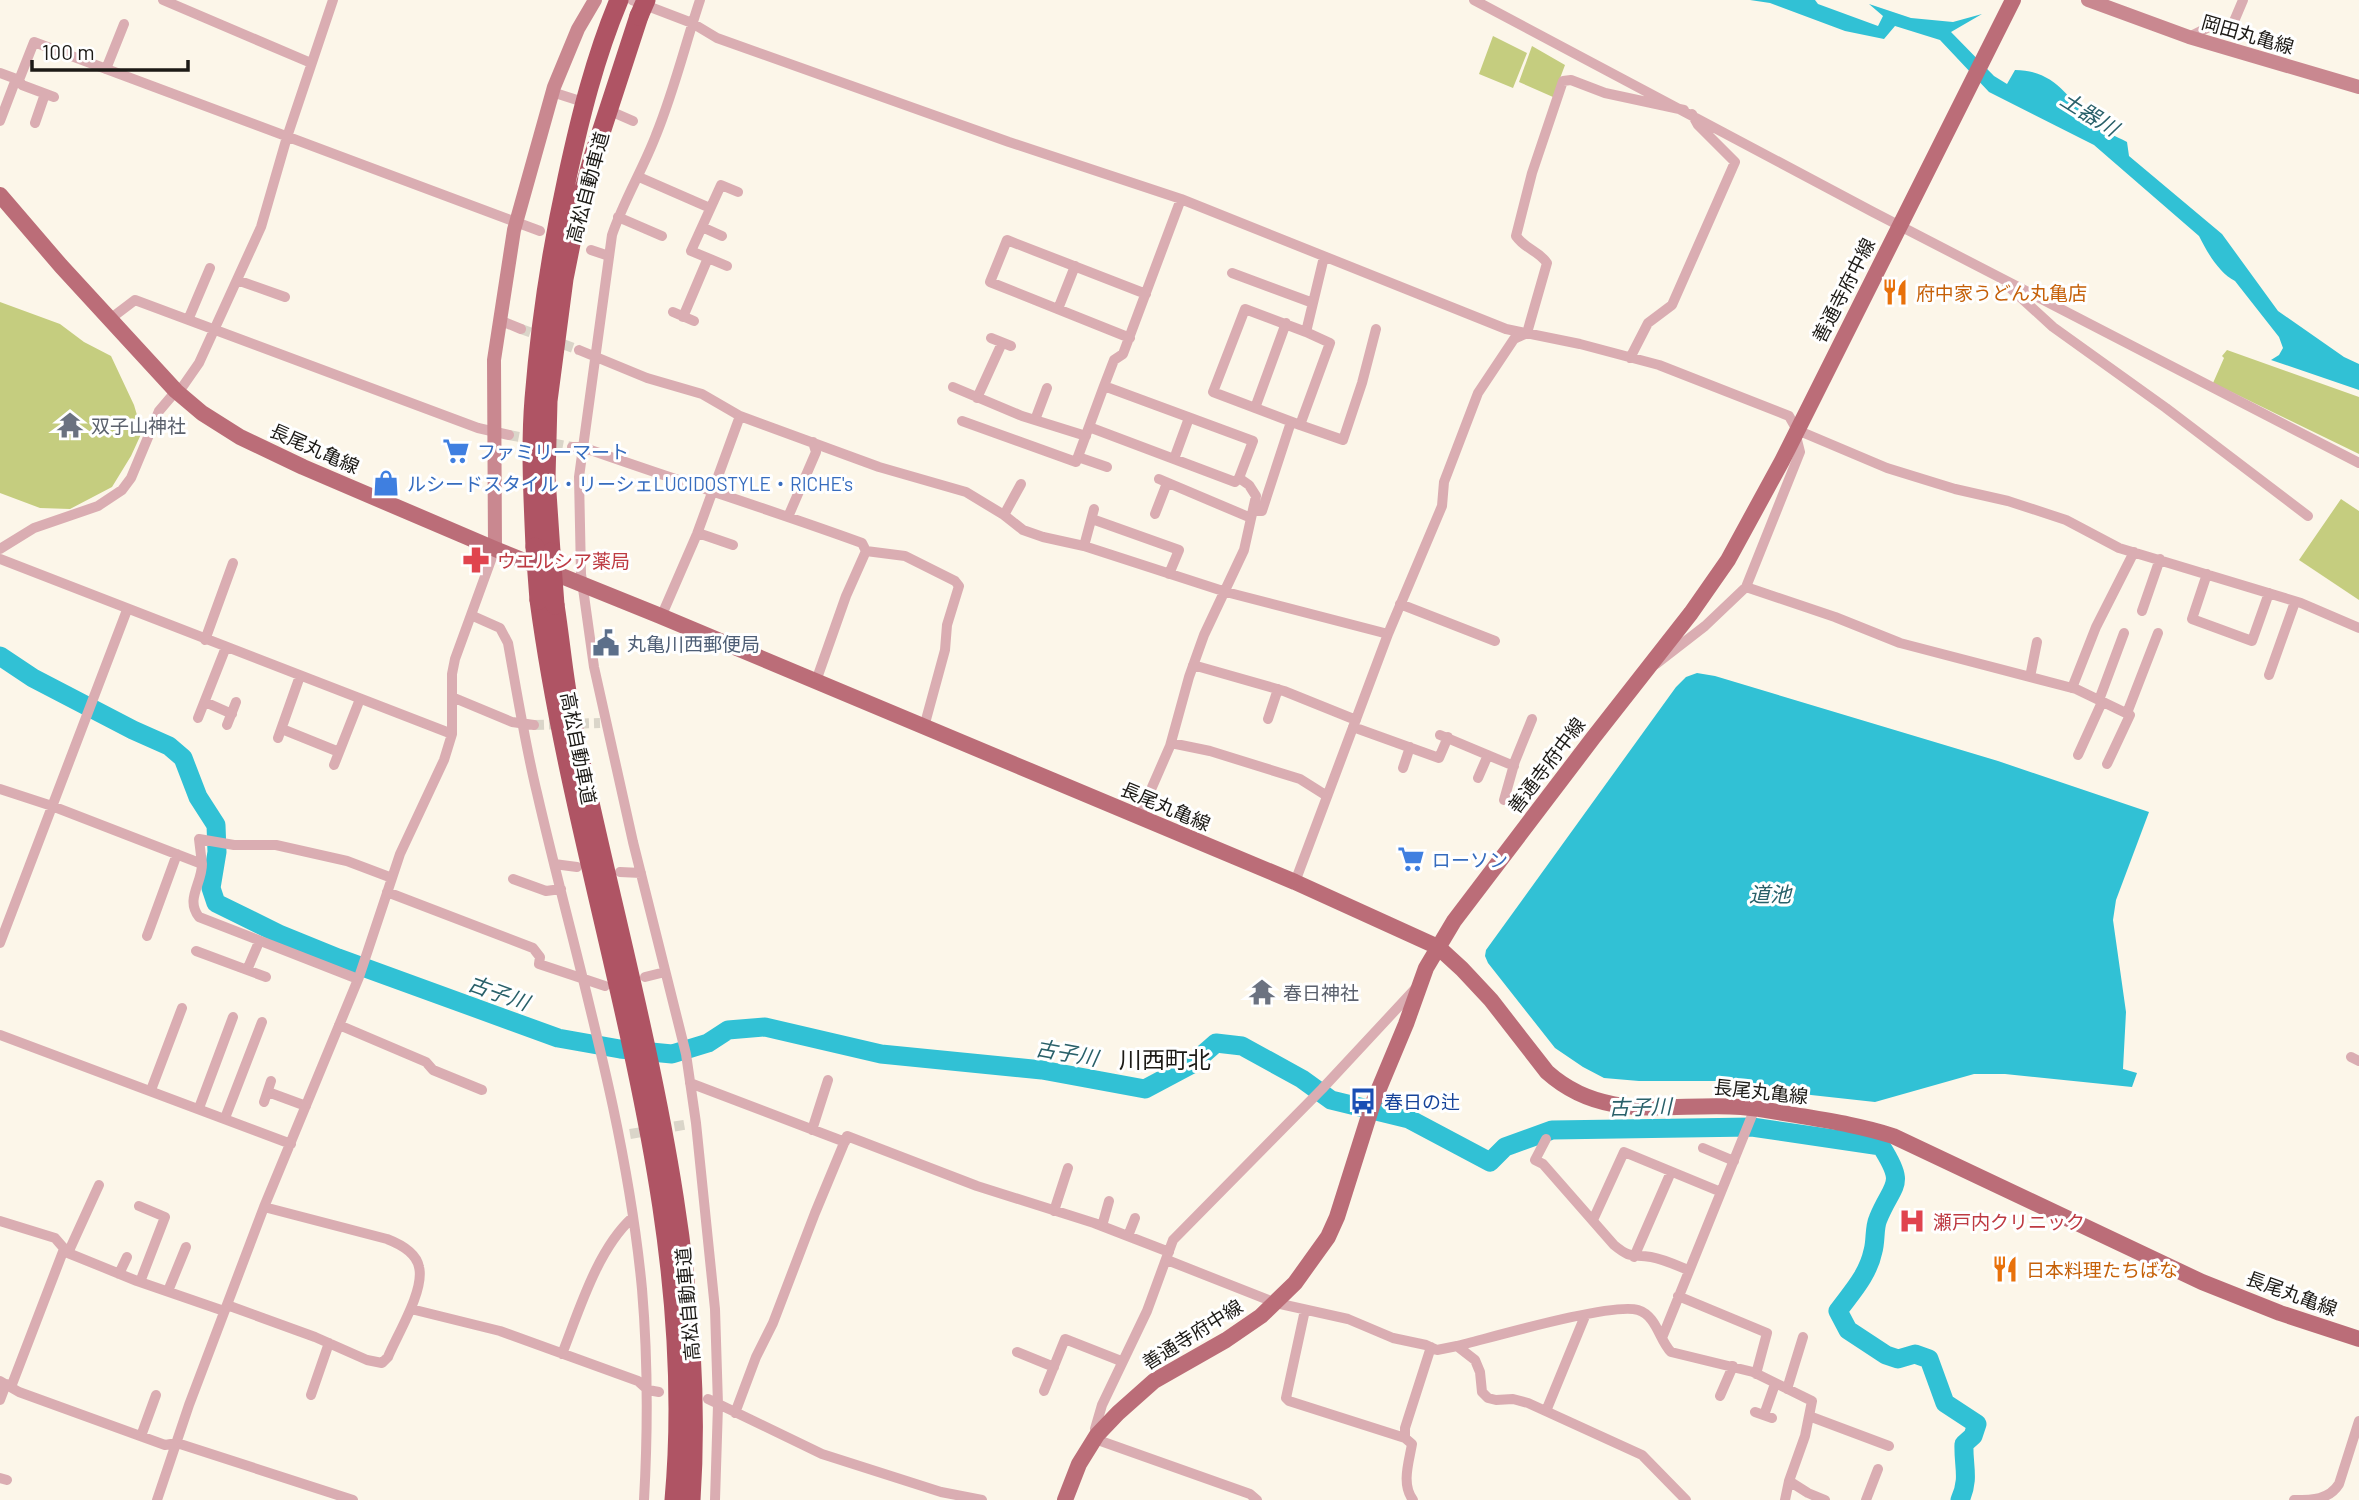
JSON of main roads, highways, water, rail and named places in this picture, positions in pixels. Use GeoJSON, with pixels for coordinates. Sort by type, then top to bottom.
{"type":"FeatureCollection","features":[{"type":"Feature","properties":{"kind":"highway","name":"高松自動車道"},"geometry":{"type":"LineString","coordinates":[[631,4],[592,78],[573,149],[548,275],[534,401],[532,479],[543,550],[547,659],[581,833],[636,1031],[674,1185],[688,1291],[693,1370],[691,1500]]}},
{"type":"Feature","properties":{"kind":"highway","name":"高松自動車道"},"geometry":{"type":"LineString","coordinates":[[645,1073],[673,1293],[677,1370],[674,1500]]}},
{"type":"Feature","properties":{"kind":"main road","name":"善通寺府中線"},"geometry":{"type":"LineString","coordinates":[[1065,1500],[1079,1464],[1096,1437],[1118,1413],[1154,1381],[1246,1327],[1276,1303],[1328,1237],[1371,1110],[1420,984],[1438,947],[1483,882],[1698,605],[1728,560],[2012,2]]}},
{"type":"Feature","properties":{"kind":"main road","name":"長尾丸亀線"},"geometry":{"type":"LineString","coordinates":[[0,195],[176,391],[202,413],[240,437],[495,550],[1295,882],[1438,947],[1492,1000],[1547,1072],[1579,1094],[1616,1106],[1698,1106],[1861,1127],[1894,1136],[2202,1282],[2280,1313],[2359,1339]]}},
{"type":"Feature","properties":{"kind":"water"},"geometry":{"type":"Polygon","coordinates":[[[1750,0],[1815,0],[1818,4],[1878,26],[1883,16],[1869,4],[1911,18],[1953,22],[1982,14],[1951,32],[1994,76],[2007,84],[2015,70],[2041,75],[2060,87],[2093,123],[2127,142],[2129,156],[2222,234],[2278,311],[2344,357],[2359,364],[2359,390],[2271,360],[2279,355],[2283,348],[2279,337],[2235,281],[2219,267],[2199,236],[2094,145],[1989,92],[1940,40],[1895,26],[1884,39],[1845,31],[1770,3],[1750,0]]]}},
{"type":"Feature","properties":{"kind":"water","name":"道池"},"geometry":{"type":"Polygon","coordinates":[[[1697,673],[1715,676],[1998,761],[2149,812],[2116,900],[2113,920],[2126,1012],[2123,1069],[2137,1073],[2132,1087],[2005,1074],[1974,1074],[1875,1102],[1811,1095],[1730,1081],[1639,1081],[1604,1078],[1555,1048],[1488,963],[1486,950],[1676,687],[1686,677],[1697,673]]]}},
{"type":"Feature","properties":{"kind":"waterway","name":"古子川"},"geometry":{"type":"LineString","coordinates":[[0,656],[33,678],[169,746],[183,758],[198,797],[216,825],[217,852],[211,888],[216,903],[279,934],[338,958],[558,1038],[620,1049],[672,1054],[708,1043],[728,1030],[765,1027],[881,1054],[1042,1070],[1145,1089],[1192,1064],[1216,1043],[1242,1046],[1302,1079],[1331,1100],[1409,1119],[1490,1162],[1505,1147],[1552,1130],[1752,1127],[1881,1146],[1894,1170],[1895,1184],[1877,1223],[1871,1260],[1859,1283],[1838,1311],[1848,1330],[1886,1355],[1898,1359],[1915,1354],[1929,1359],[1945,1403],[1977,1424],[1973,1436],[1964,1444],[1965,1478],[1960,1500]]}},
{"type":"Feature","properties":{"kind":"tunnel"},"geometry":{"type":"LineString","coordinates":[[521,329],[579,350]]}},
{"type":"Feature","properties":{"kind":"tunnel"},"geometry":{"type":"LineString","coordinates":[[509,435],[572,447]]}},
{"type":"Feature","properties":{"kind":"tunnel"},"geometry":{"type":"LineString","coordinates":[[534,725],[600,723]]}},
{"type":"Feature","properties":{"kind":"tunnel"},"geometry":{"type":"LineString","coordinates":[[630,1134],[689,1124]]}},
{"type":"Feature","properties":{"kind":"place","name":"府中家うどん丸亀店"},"geometry":{"type":"Point","coordinates":[1895,292]}},
{"type":"Feature","properties":{"kind":"place","name":"双子山神社"},"geometry":{"type":"Point","coordinates":[70,425]}},
{"type":"Feature","properties":{"kind":"place","name":"ファミリーマート"},"geometry":{"type":"Point","coordinates":[456,451]}},
{"type":"Feature","properties":{"kind":"place","name":"ルシードスタイル・リーシェLUCIDOSTYLE・RICHE's"},"geometry":{"type":"Point","coordinates":[386,483]}},
{"type":"Feature","properties":{"kind":"place","name":"ウエルシア薬局"},"geometry":{"type":"Point","coordinates":[476,560]}},
{"type":"Feature","properties":{"kind":"place","name":"丸亀川西郵便局"},"geometry":{"type":"Point","coordinates":[606,643]}},
{"type":"Feature","properties":{"kind":"place","name":"ローソン"},"geometry":{"type":"Point","coordinates":[1411,859]}},
{"type":"Feature","properties":{"kind":"place","name":"春日神社"},"geometry":{"type":"Point","coordinates":[1262,992]}},
{"type":"Feature","properties":{"kind":"place","name":"春日の辻"},"geometry":{"type":"Point","coordinates":[1363,1101]}},
{"type":"Feature","properties":{"kind":"place","name":"瀬戸内クリニック"},"geometry":{"type":"Point","coordinates":[1912,1221]}},
{"type":"Feature","properties":{"kind":"place","name":"日本料理たちばな"},"geometry":{"type":"Point","coordinates":[2005,1269]}},
{"type":"Feature","properties":{"kind":"district","name":"川西町北"},"geometry":{"type":"Point","coordinates":[1165,1059]}},
{"type":"Feature","properties":{"kind":"water label","name":"土器川"},"geometry":{"type":"Point","coordinates":[2090,113]}}]}
